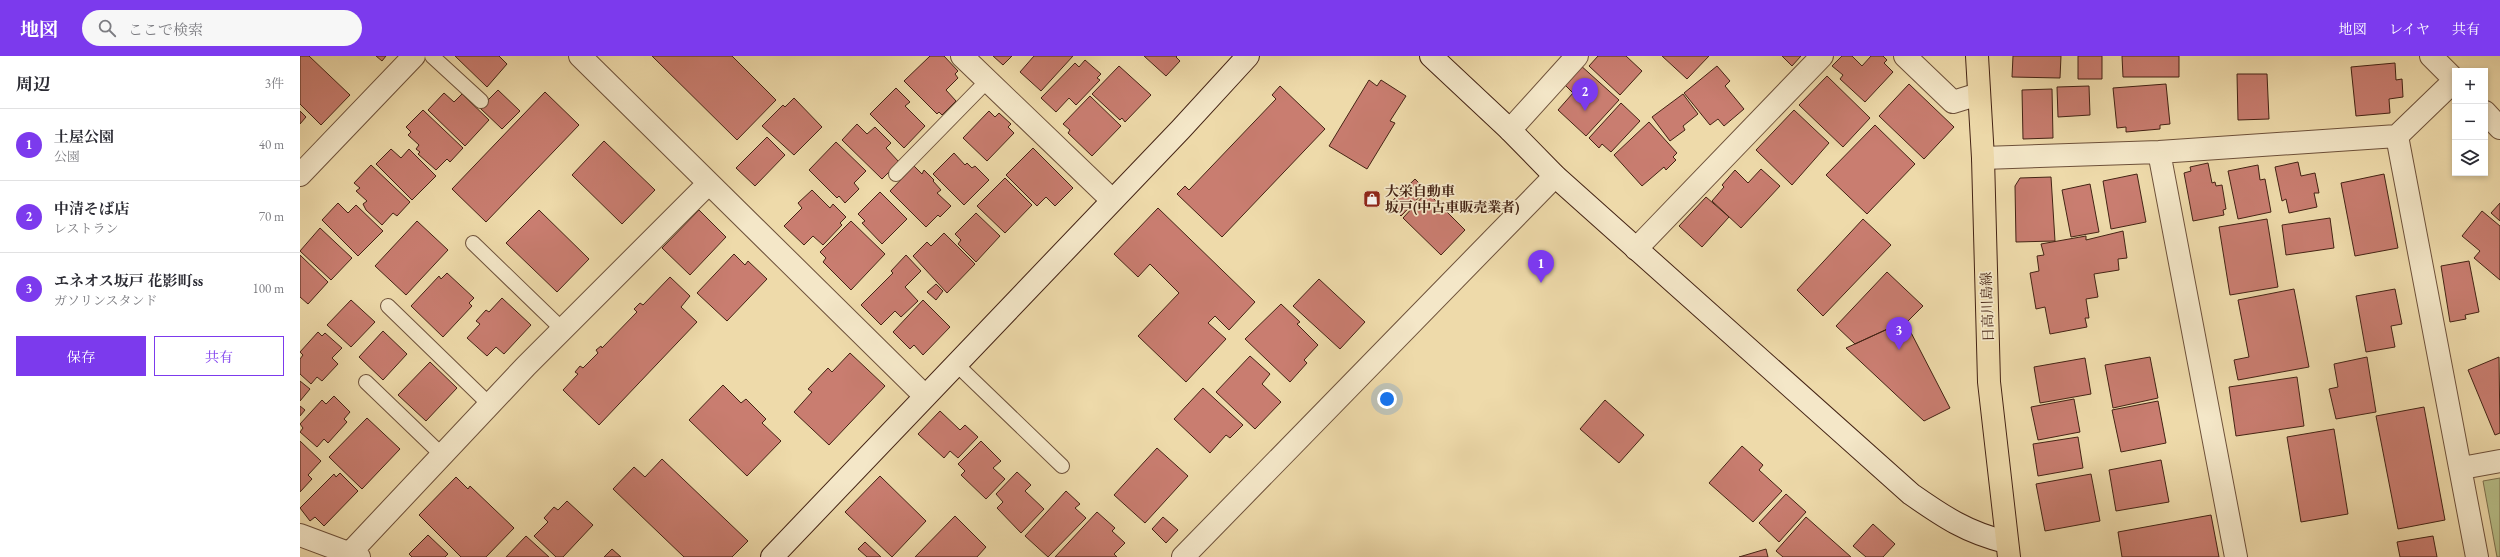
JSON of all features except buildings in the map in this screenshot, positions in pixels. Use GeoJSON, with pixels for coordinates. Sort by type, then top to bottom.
{"type":"FeatureCollection","features":[{"type":"Feature","properties":{"kind":"main road","name":"日高川島線"},"geometry":{"type":"LineString","coordinates":[[1977,56],[1983,158],[1989,382],[2007,549]]}},
{"type":"Feature","properties":{"kind":"street"},"geometry":{"type":"LineString","coordinates":[[300,176],[414,56]]}},
{"type":"Feature","properties":{"kind":"street"},"geometry":{"type":"LineString","coordinates":[[580,56],[708,184],[925,396]]}},
{"type":"Feature","properties":{"kind":"street"},"geometry":{"type":"LineString","coordinates":[[962,56],[987,82],[1112,200]]}},
{"type":"Feature","properties":{"kind":"street"},"geometry":{"type":"LineString","coordinates":[[772,557],[1248,56]]}},
{"type":"Feature","properties":{"kind":"street"},"geometry":{"type":"LineString","coordinates":[[1431,56],[1510,130],[1555,176],[1911,494],[1946,519],[2007,549]]}},
{"type":"Feature","properties":{"kind":"street"},"geometry":{"type":"LineString","coordinates":[[1510,130],[1577,56]]}},
{"type":"Feature","properties":{"kind":"street"},"geometry":{"type":"LineString","coordinates":[[1636,249],[1822,56]]}},
{"type":"Feature","properties":{"kind":"street"},"geometry":{"type":"LineString","coordinates":[[1905,56],[1953,102],[1979,94]]}},
{"type":"Feature","properties":{"kind":"street"},"geometry":{"type":"LineString","coordinates":[[2431,56],[2452,77]]}},
{"type":"Feature","properties":{"kind":"street"},"geometry":{"type":"LineString","coordinates":[[1983,158],[2159,152],[2396,136],[2452,83]]}},
{"type":"Feature","properties":{"kind":"street"},"geometry":{"type":"LineString","coordinates":[[2488,115],[2500,128]]}},
{"type":"Feature","properties":{"kind":"street"},"geometry":{"type":"LineString","coordinates":[[2396,136],[2462,468],[2477,557]]}},
{"type":"Feature","properties":{"kind":"street"},"geometry":{"type":"LineString","coordinates":[[2159,152],[2236,557]]}},
{"type":"Feature","properties":{"kind":"street"},"geometry":{"type":"LineString","coordinates":[[1183,557],[1555,176]]}},
{"type":"Feature","properties":{"kind":"street"},"geometry":{"type":"LineString","coordinates":[[300,535],[355,555],[442,455],[563,330],[708,184]]}},
{"type":"Feature","properties":{"kind":"street"},"geometry":{"type":"LineString","coordinates":[[2462,468],[2500,461]]}},
{"type":"Feature","properties":{"kind":"lane"},"geometry":{"type":"LineString","coordinates":[[432,56],[481,101]]}},
{"type":"Feature","properties":{"kind":"lane"},"geometry":{"type":"LineString","coordinates":[[896,174],[987,82]]}},
{"type":"Feature","properties":{"kind":"lane"},"geometry":{"type":"LineString","coordinates":[[473,243],[563,330]]}},
{"type":"Feature","properties":{"kind":"lane"},"geometry":{"type":"LineString","coordinates":[[388,306],[490,405]]}},
{"type":"Feature","properties":{"kind":"lane"},"geometry":{"type":"LineString","coordinates":[[956,364],[1062,466]]}},
{"type":"Feature","properties":{"kind":"lane"},"geometry":{"type":"LineString","coordinates":[[366,382],[442,455]]}},
{"type":"Feature","properties":{"kind":"green space"},"geometry":{"type":"Polygon","coordinates":[[[2500,478],[2500,557],[2497,557],[2483,481],[2500,478]]]}},
{"type":"Feature","properties":{"kind":"place","name":"中清そば店"},"geometry":{"type":"Point","coordinates":[1585,111]}},
{"type":"Feature","properties":{"kind":"place","name":"大栄自動車 坂戸(中古車販売業者)"},"geometry":{"type":"Point","coordinates":[1372,199]}},
{"type":"Feature","properties":{"kind":"place","name":"土屋公園"},"geometry":{"type":"Point","coordinates":[1541,283]}},
{"type":"Feature","properties":{"kind":"place","name":"エネオス坂戸 花影町ss"},"geometry":{"type":"Point","coordinates":[1899,350]}}]}
